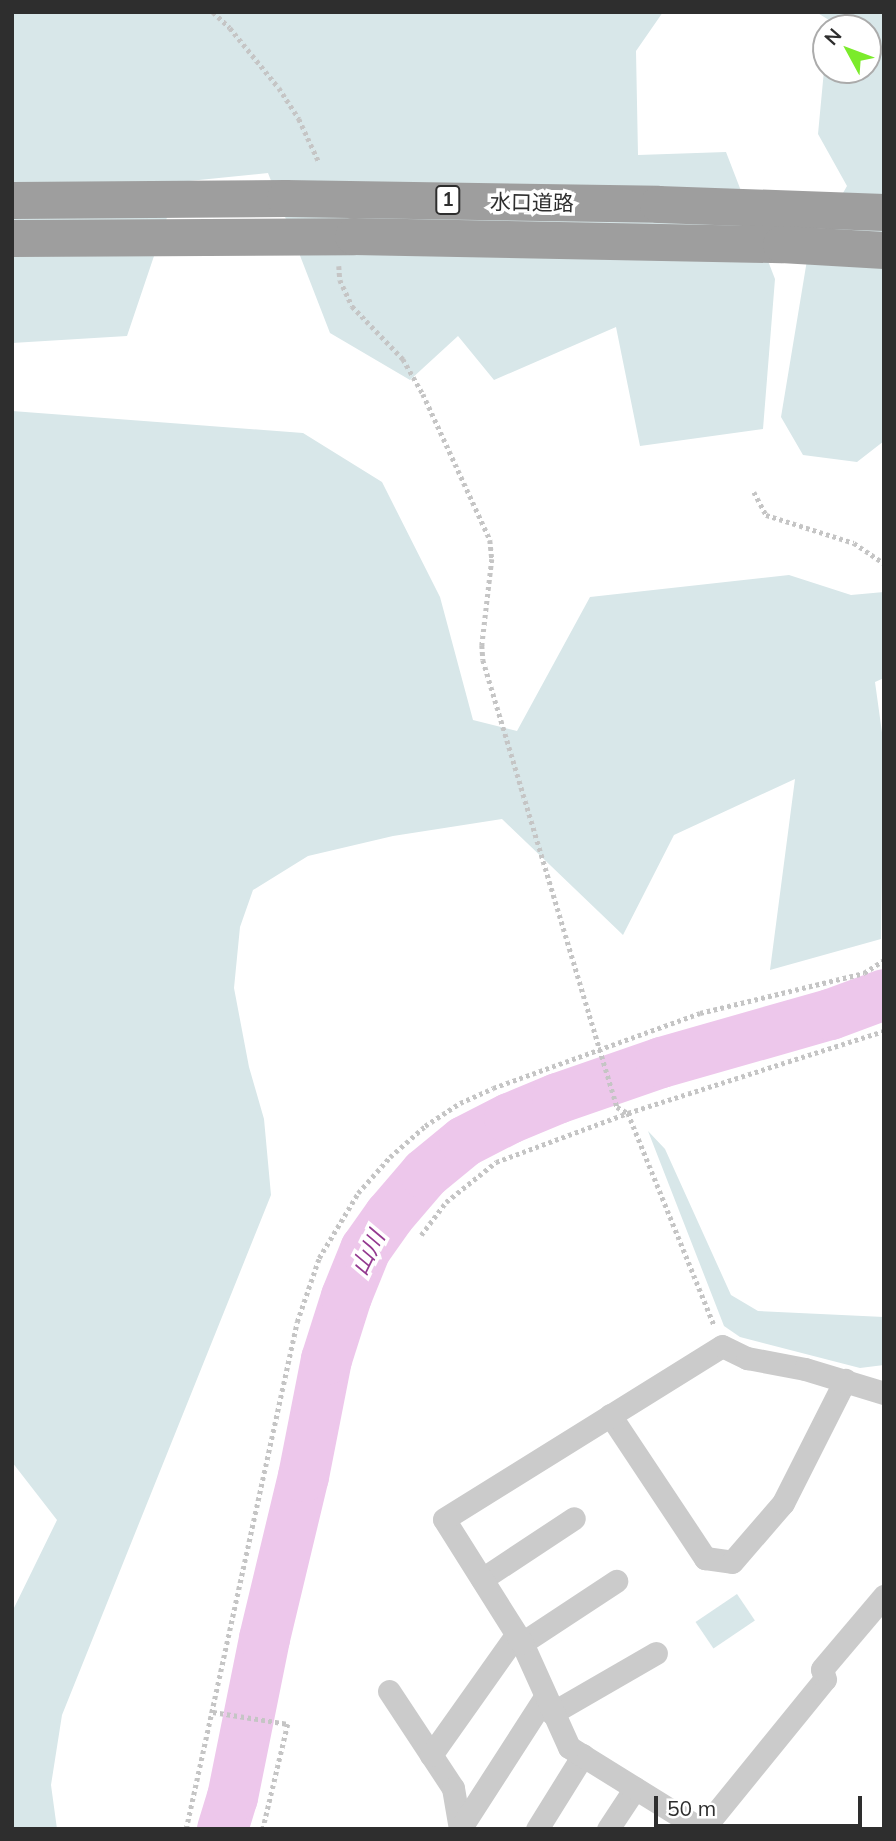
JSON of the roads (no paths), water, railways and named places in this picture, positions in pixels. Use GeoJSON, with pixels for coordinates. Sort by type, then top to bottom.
{"type":"FeatureCollection","features":[{"type":"Feature","properties":{"kind":"highway","name":"水口道路"},"geometry":{"type":"LineString","coordinates":[[12,200],[325,198],[658,204],[884,212]]}},
{"type":"Feature","properties":{"kind":"highway","name":"水口道路"},"geometry":{"type":"LineString","coordinates":[[12,238],[367,236],[781,244],[884,250]]}},
{"type":"Feature","properties":{"kind":"street"},"geometry":{"type":"LineString","coordinates":[[884,1393],[845,1380],[747,1359],[722,1346],[444,1519],[519,1639],[562,1737],[569,1747],[702,1829],[825,1679],[822,1669],[884,1596]]}},
{"type":"Feature","properties":{"kind":"street"},"geometry":{"type":"LineString","coordinates":[[610,1415],[705,1558],[732,1562],[783,1503],[845,1380]]}},
{"type":"Feature","properties":{"kind":"street"},"geometry":{"type":"LineString","coordinates":[[482,1579],[574,1518]]}},
{"type":"Feature","properties":{"kind":"street"},"geometry":{"type":"LineString","coordinates":[[430,1755],[519,1639],[616,1581]]}},
{"type":"Feature","properties":{"kind":"street"},"geometry":{"type":"LineString","coordinates":[[460,1829],[549,1705],[656,1653]]}},
{"type":"Feature","properties":{"kind":"street"},"geometry":{"type":"LineString","coordinates":[[388,1691],[453,1788],[460,1829]]}},
{"type":"Feature","properties":{"kind":"street"},"geometry":{"type":"LineString","coordinates":[[537,1829],[583,1755]]}},
{"type":"Feature","properties":{"kind":"street"},"geometry":{"type":"LineString","coordinates":[[608,1829],[635,1787]]}},
{"type":"Feature","properties":{"kind":"waterway","name":"山川"},"geometry":{"type":"LineString","coordinates":[[222,1829],[232,1797],[326,1359],[346,1296],[365,1249],[389,1215],[425,1173],[464,1141],[509,1118],[557,1098],[661,1062],[830,1014],[884,994]]}}]}
